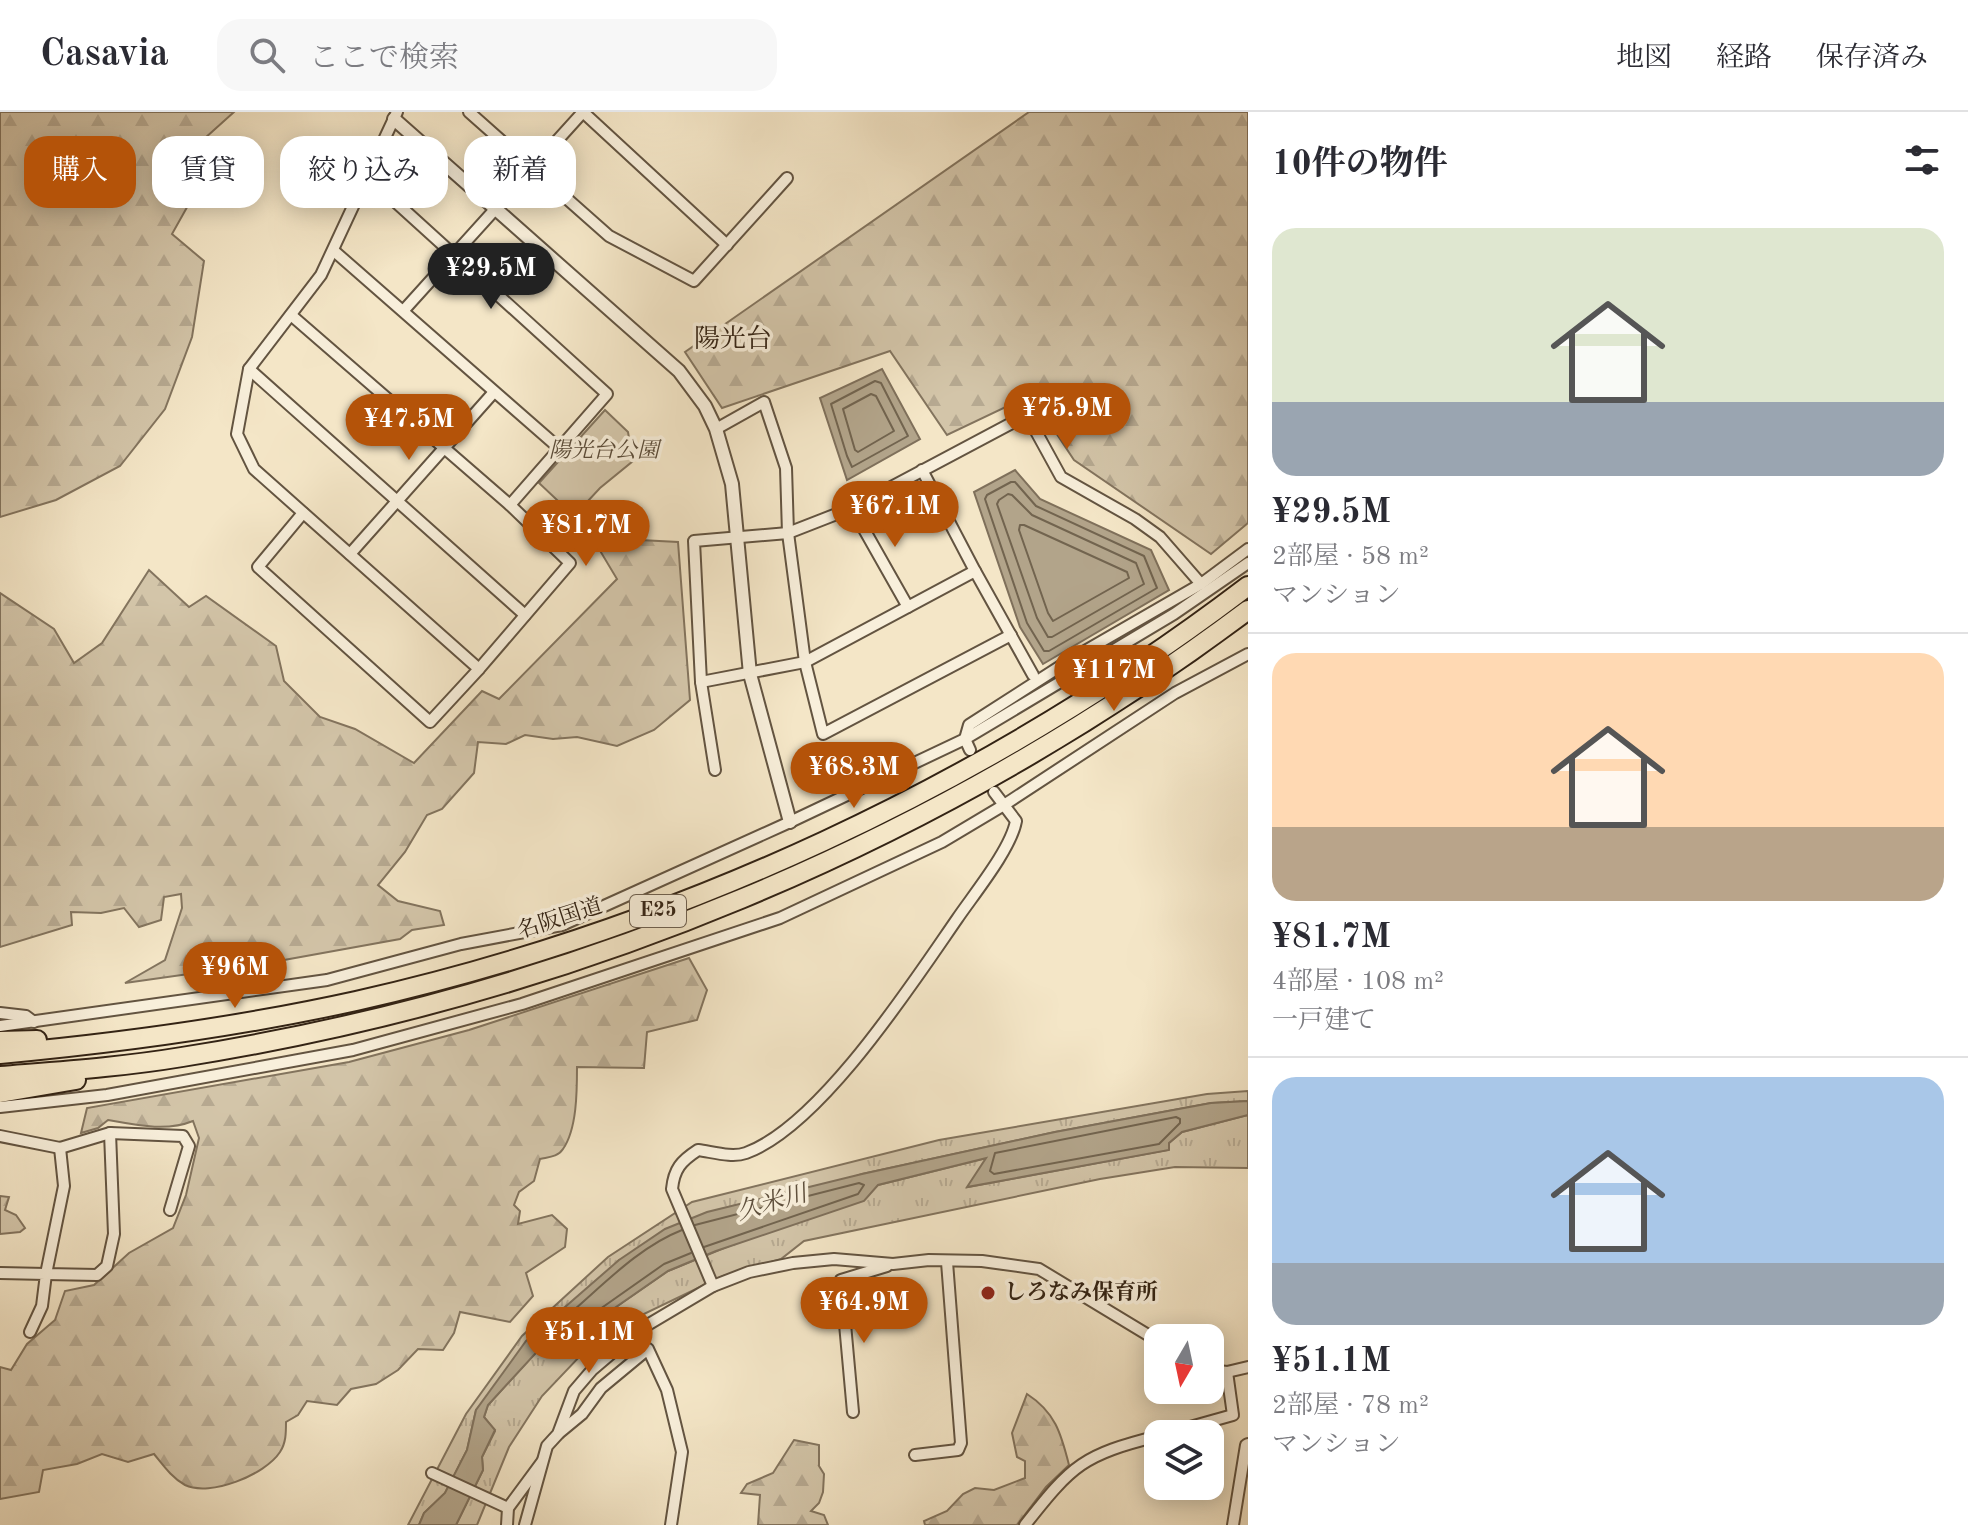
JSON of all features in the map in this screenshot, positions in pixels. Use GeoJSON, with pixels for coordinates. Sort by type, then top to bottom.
{"type":"FeatureCollection","features":[{"type":"Feature","properties":{"kind":"highway","name":"名阪国道"},"geometry":{"type":"LineString","coordinates":[[0,1054],[177,1034],[355,1001],[438,981],[606,930],[684,901],[853,827],[956,773],[1071,708],[1248,586]]}},
{"type":"Feature","properties":{"kind":"highway","name":"名阪国道"},"geometry":{"type":"LineString","coordinates":[[0,1076],[181,1058],[344,1026],[524,978],[693,921],[865,844],[1084,724],[1248,610]]}},
{"type":"Feature","properties":{"kind":"highway"},"geometry":{"type":"LineString","coordinates":[[1009,766],[1071,736],[1123,705],[1248,619]]}},
{"type":"Feature","properties":{"kind":"highway"},"geometry":{"type":"LineString","coordinates":[[0,1041],[101,1036],[355,1001]]}},
{"type":"Feature","properties":{"kind":"highway"},"geometry":{"type":"LineString","coordinates":[[0,1093],[181,1058]]}},
{"type":"Feature","properties":{"kind":"street"},"geometry":{"type":"LineString","coordinates":[[469,112],[496,136]]}},
{"type":"Feature","properties":{"kind":"street"},"geometry":{"type":"LineString","coordinates":[[562,136],[583,112],[727,245]]}},
{"type":"Feature","properties":{"kind":"street"},"geometry":{"type":"LineString","coordinates":[[386,136],[395,115],[679,371],[705,406],[716,429],[732,484],[750,674],[790,822]]}},
{"type":"Feature","properties":{"kind":"street"},"geometry":{"type":"LineString","coordinates":[[576,206],[609,236],[694,281],[787,178]]}},
{"type":"Feature","properties":{"kind":"street"},"geometry":{"type":"LineString","coordinates":[[354,208],[321,275],[249,369],[237,434],[254,469],[479,669]]}},
{"type":"Feature","properties":{"kind":"street"},"geometry":{"type":"LineString","coordinates":[[403,208],[607,394],[510,505]]}},
{"type":"Feature","properties":{"kind":"street"},"geometry":{"type":"LineString","coordinates":[[404,310],[496,209]]}},
{"type":"Feature","properties":{"kind":"street"},"geometry":{"type":"LineString","coordinates":[[334,251],[559,448]]}},
{"type":"Feature","properties":{"kind":"street"},"geometry":{"type":"LineString","coordinates":[[291,315],[510,505],[570,563],[430,722],[258,567],[303,513]]}},
{"type":"Feature","properties":{"kind":"street"},"geometry":{"type":"LineString","coordinates":[[249,369],[525,615]]}},
{"type":"Feature","properties":{"kind":"street"},"geometry":{"type":"LineString","coordinates":[[350,554],[494,392]]}},
{"type":"Feature","properties":{"kind":"street"},"geometry":{"type":"LineString","coordinates":[[716,429],[764,402],[786,468],[788,533],[805,662],[823,734],[1011,635]]}},
{"type":"Feature","properties":{"kind":"street"},"geometry":{"type":"LineString","coordinates":[[715,770],[701,682],[694,541],[788,533],[852,508],[1027,415],[1061,477],[1135,519],[1160,537],[1201,584]]}},
{"type":"Feature","properties":{"kind":"street"},"geometry":{"type":"LineString","coordinates":[[922,470],[1033,675]]}},
{"type":"Feature","properties":{"kind":"street"},"geometry":{"type":"LineString","coordinates":[[852,508],[908,607]]}},
{"type":"Feature","properties":{"kind":"street"},"geometry":{"type":"LineString","coordinates":[[970,750],[965,739],[969,725],[1078,655],[1201,584],[1248,549]]}},
{"type":"Feature","properties":{"kind":"street"},"geometry":{"type":"LineString","coordinates":[[0,1026],[327,980],[461,944],[562,925],[965,739],[1211,591],[1248,563]]}},
{"type":"Feature","properties":{"kind":"street"},"geometry":{"type":"LineString","coordinates":[[701,682],[805,662],[975,571]]}},
{"type":"Feature","properties":{"kind":"street"},"geometry":{"type":"LineString","coordinates":[[0,1107],[107,1095],[353,1050],[522,1004],[780,918],[942,842],[1175,693],[1248,654]]}},
{"type":"Feature","properties":{"kind":"street"},"geometry":{"type":"LineString","coordinates":[[713,1286],[672,1189],[673,1173],[682,1161],[698,1150],[739,1155],[749,1152],[782,1131],[821,1097],[898,1005],[983,882],[1014,831],[1016,821],[994,792]]}},
{"type":"Feature","properties":{"kind":"street"},"geometry":{"type":"LineString","coordinates":[[0,1013],[26,1016],[34,1022]]}},
{"type":"Feature","properties":{"kind":"street"},"geometry":{"type":"LineString","coordinates":[[0,1273],[97,1275],[107,1266],[114,1234],[110,1133]]}},
{"type":"Feature","properties":{"kind":"street"},"geometry":{"type":"LineString","coordinates":[[0,1136],[60,1148],[110,1133],[183,1136],[189,1146],[170,1210]]}},
{"type":"Feature","properties":{"kind":"street"},"geometry":{"type":"LineString","coordinates":[[30,1332],[42,1306],[64,1186],[60,1148]]}},
{"type":"Feature","properties":{"kind":"street"},"geometry":{"type":"LineString","coordinates":[[558,1434],[574,1391],[592,1370],[639,1330],[713,1286],[749,1272],[793,1263],[834,1259],[893,1264]]}},
{"type":"Feature","properties":{"kind":"street"},"geometry":{"type":"LineString","coordinates":[[853,1412],[841,1280],[893,1264],[929,1260],[982,1261],[1039,1269],[1144,1333]]}},
{"type":"Feature","properties":{"kind":"street"},"geometry":{"type":"LineString","coordinates":[[915,1455],[958,1450],[961,1443],[947,1262]]}},
{"type":"Feature","properties":{"kind":"street"},"geometry":{"type":"LineString","coordinates":[[525,1525],[547,1446],[582,1414],[601,1388],[648,1349],[667,1390],[682,1452],[671,1525]]}},
{"type":"Feature","properties":{"kind":"street"},"geometry":{"type":"LineString","coordinates":[[1224,1372],[1248,1367]]}},
{"type":"Feature","properties":{"kind":"street"},"geometry":{"type":"LineString","coordinates":[[1215,1420],[1233,1415],[1227,1372]]}},
{"type":"Feature","properties":{"kind":"street"},"geometry":{"type":"LineString","coordinates":[[1025,1525],[1050,1492],[1079,1464],[1111,1448],[1144,1440]]}},
{"type":"Feature","properties":{"kind":"street"},"geometry":{"type":"LineString","coordinates":[[1233,1525],[1248,1444]]}},
{"type":"Feature","properties":{"kind":"street"},"geometry":{"type":"LineString","coordinates":[[507,1525],[508,1508],[543,1460]]}},
{"type":"Feature","properties":{"kind":"street"},"geometry":{"type":"LineString","coordinates":[[432,1473],[508,1508]]}},
{"type":"Feature","properties":{"kind":"green space"},"geometry":{"type":"Polygon","coordinates":[[[0,112],[234,112],[207,136],[152,136],[152,208],[187,208],[172,234],[204,261],[192,337],[165,409],[120,466],[56,500],[0,517],[0,112]]]}},
{"type":"Feature","properties":{"kind":"green space"},"geometry":{"type":"Polygon","coordinates":[[[1029,112],[1248,112],[1248,523],[1211,554],[1074,460],[1031,395],[947,435],[890,351],[722,408],[685,352],[1029,112]]]}},
{"type":"Feature","properties":{"kind":"green space","name":"陽光台公園"},"geometry":{"type":"Polygon","coordinates":[[[605,410],[628,432],[633,461],[600,488],[574,516],[539,483],[605,410]]]}},
{"type":"Feature","properties":{"kind":"green space"},"geometry":{"type":"Polygon","coordinates":[[[627,520],[640,540],[678,542],[690,700],[654,730],[617,746],[577,737],[553,739],[525,735],[506,744],[478,742],[474,773],[442,809],[427,815],[405,852],[378,885],[398,901],[440,911],[444,925],[412,930],[400,939],[273,962],[125,983],[165,960],[182,908],[181,894],[164,897],[161,920],[139,927],[124,908],[101,913],[71,912],[72,925],[0,947],[0,593],[54,629],[74,663],[102,643],[149,570],[189,607],[206,596],[276,646],[284,681],[320,717],[355,729],[414,763],[482,691],[499,699],[617,579],[599,549],[627,520]]]}},
{"type":"Feature","properties":{"kind":"green space"},"geometry":{"type":"Polygon","coordinates":[[[689,958],[707,990],[697,1020],[647,1032],[644,1068],[577,1067],[575,1110],[568,1141],[558,1154],[540,1159],[534,1181],[519,1192],[514,1205],[520,1211],[518,1224],[552,1215],[567,1229],[565,1247],[526,1273],[533,1296],[510,1322],[460,1312],[454,1333],[443,1350],[418,1349],[398,1370],[376,1384],[351,1389],[337,1405],[307,1401],[298,1415],[286,1422],[283,1445],[273,1461],[236,1482],[196,1488],[176,1479],[154,1454],[128,1462],[102,1454],[77,1464],[43,1470],[39,1492],[0,1499],[0,1367],[11,1370],[27,1344],[55,1320],[65,1291],[94,1285],[129,1253],[173,1228],[186,1195],[199,1138],[193,1121],[162,1127],[108,1120],[98,1128],[81,1133],[87,1108],[349,1062],[469,1030],[689,958]]]}},
{"type":"Feature","properties":{"kind":"green space"},"geometry":{"type":"Polygon","coordinates":[[[1248,1091],[1248,1101],[1211,1103],[1055,1132],[862,1174],[619,1260],[476,1410],[467,1450],[445,1493],[424,1513],[419,1525],[408,1525],[466,1414],[522,1336],[608,1257],[692,1202],[939,1140],[1207,1094],[1248,1091]]]}},
{"type":"Feature","properties":{"kind":"green space"},"geometry":{"type":"Polygon","coordinates":[[[1248,1115],[1248,1168],[1175,1167],[1100,1179],[804,1241],[781,1259],[723,1276],[600,1335],[542,1396],[509,1447],[477,1525],[456,1525],[483,1470],[482,1457],[495,1431],[484,1417],[488,1405],[568,1317],[574,1340],[593,1323],[668,1271],[878,1185],[987,1158],[968,1187],[1168,1150],[1169,1143],[1182,1132],[1248,1115]]]}},
{"type":"Feature","properties":{"kind":"green space"},"geometry":{"type":"Polygon","coordinates":[[[0,1196],[9,1197],[5,1210],[16,1215],[25,1228],[20,1232],[0,1234],[0,1196]]]}},
{"type":"Feature","properties":{"kind":"green space"},"geometry":{"type":"Polygon","coordinates":[[[1027,1394],[1044,1408],[1056,1424],[1069,1465],[1046,1487],[1017,1525],[925,1525],[924,1521],[947,1511],[963,1494],[975,1488],[994,1490],[1025,1478],[1025,1461],[1017,1457],[1012,1433],[1027,1394]]]}},
{"type":"Feature","properties":{"kind":"green space"},"geometry":{"type":"Polygon","coordinates":[[[794,1440],[819,1445],[819,1466],[824,1474],[823,1492],[819,1503],[811,1511],[824,1515],[828,1525],[758,1525],[760,1495],[741,1493],[747,1484],[773,1473],[794,1440]]]}},
{"type":"Feature","properties":{"kind":"water"},"geometry":{"type":"Polygon","coordinates":[[[882,369],[920,439],[847,480],[820,398],[882,369]]]}},
{"type":"Feature","properties":{"kind":"water"},"geometry":{"type":"Polygon","coordinates":[[[1015,470],[1040,499],[1151,550],[1169,590],[1043,664],[1020,627],[974,492],[1015,470]]]}},
{"type":"Feature","properties":{"kind":"water","name":"久米川"},"geometry":{"type":"Polygon","coordinates":[[[1248,1101],[1248,1115],[1182,1132],[1169,1143],[1169,1150],[967,1187],[986,1158],[878,1185],[864,1201],[716,1251],[668,1271],[593,1323],[574,1340],[568,1318],[488,1405],[484,1417],[495,1430],[482,1457],[483,1470],[456,1525],[419,1525],[424,1513],[445,1493],[467,1450],[476,1410],[526,1341],[619,1260],[665,1229],[707,1212],[862,1174],[1055,1132],[1211,1103],[1248,1101]]]}},
{"type":"Feature","properties":{"kind":"place","name":"しろなみ保育所"},"geometry":{"type":"Point","coordinates":[988,1293]}},
{"type":"Feature","properties":{"kind":"district","name":"陽光台"},"geometry":{"type":"Point","coordinates":[733,340]}}]}
